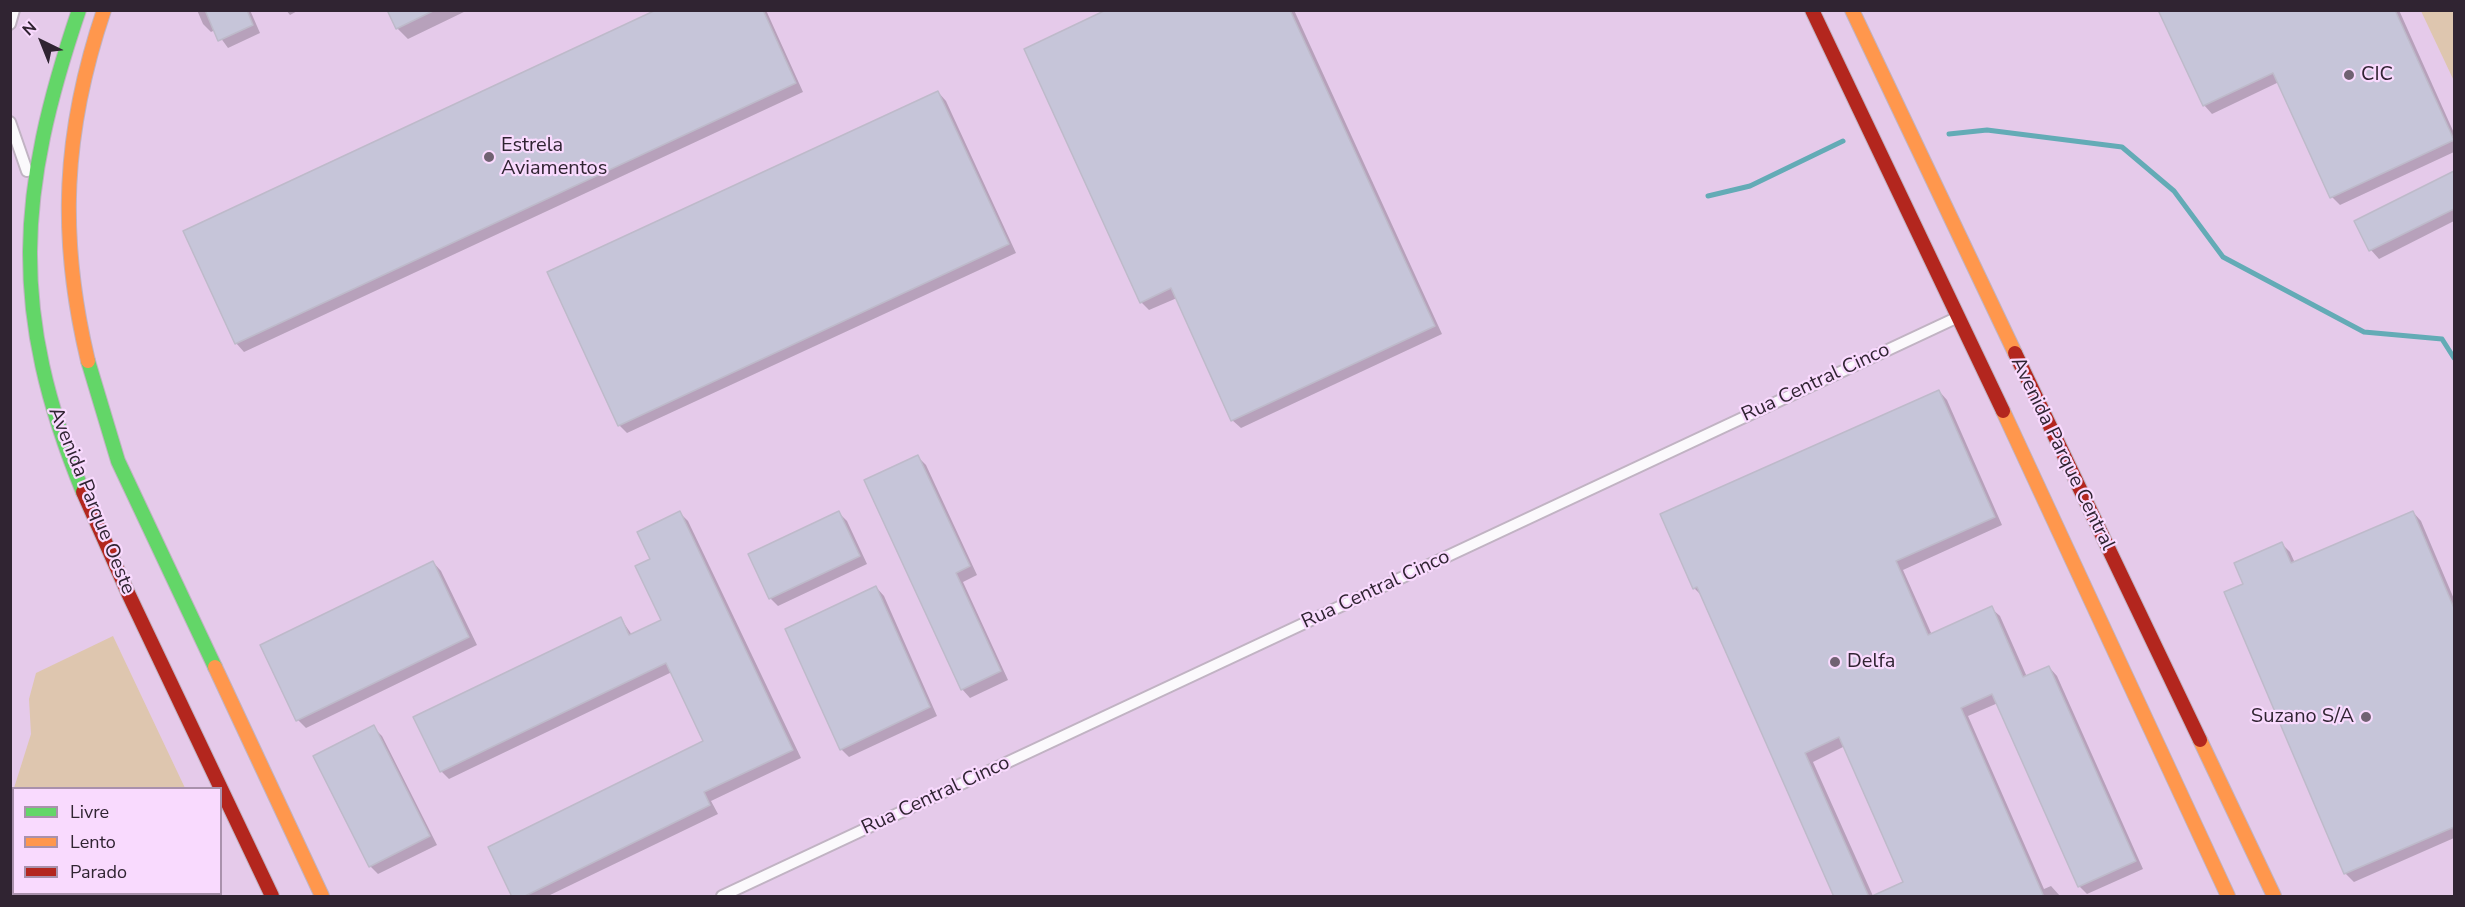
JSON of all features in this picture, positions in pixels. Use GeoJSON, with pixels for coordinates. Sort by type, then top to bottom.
{"type":"FeatureCollection","features":[{"type":"Feature","properties":{"kind":"main road","name":"Avenida Parque Oeste"},"geometry":{"type":"LineString","coordinates":[[80,10],[53,87],[32,189],[30,252],[32,304],[39,349],[58,432],[222,787]]}},
{"type":"Feature","properties":{"kind":"main road","name":"Avenida Parque Oeste"},"geometry":{"type":"LineString","coordinates":[[104,10],[80,92],[72,139],[70,243],[77,305],[94,387],[137,515],[322,897]]}},
{"type":"Feature","properties":{"kind":"main road","name":"Avenida Parque Central"},"geometry":{"type":"LineString","coordinates":[[1812,10],[1959,316],[2228,897]]}},
{"type":"Feature","properties":{"kind":"main road","name":"Avenida Parque Central"},"geometry":{"type":"LineString","coordinates":[[1852,10],[2274,897]]}},
{"type":"Feature","properties":{"kind":"main road","name":"Avenida Parque Oeste"},"geometry":{"type":"LineString","coordinates":[[222,787],[272,897]]}},
{"type":"Feature","properties":{"kind":"lane"},"geometry":{"type":"LineString","coordinates":[[10,24],[14,10]]}},
{"type":"Feature","properties":{"kind":"lane"},"geometry":{"type":"LineString","coordinates":[[10,122],[32,189]]}},
{"type":"Feature","properties":{"kind":"lane","name":"Rua Central Cinco"},"geometry":{"type":"LineString","coordinates":[[722,897],[1959,316]]}},
{"type":"Feature","properties":{"kind":"shaded area"},"geometry":{"type":"Polygon","coordinates":[[[10,11],[2454,11],[2454,896],[11,896],[10,11]]]}},
{"type":"Feature","properties":{"kind":"shaded area"},"geometry":{"type":"Polygon","coordinates":[[[2421,11],[2454,11],[2454,81],[2421,11]]]}},
{"type":"Feature","properties":{"kind":"shaded area"},"geometry":{"type":"Polygon","coordinates":[[[113,636],[185,787],[14,787],[31,734],[29,699],[36,673],[113,636]]]}},
{"type":"Feature","properties":{"kind":"shaded area"},"geometry":{"type":"Polygon","coordinates":[[[12,794],[12,895],[210,895],[11,896],[10,801],[12,794]]]}},
{"type":"Feature","properties":{"kind":"building"},"geometry":{"type":"Polygon","coordinates":[[[205,10],[247,10],[253,25],[218,41],[205,10]]]}},
{"type":"Feature","properties":{"kind":"building"},"geometry":{"type":"Polygon","coordinates":[[[387,10],[435,10],[396,29],[387,10]]]}},
{"type":"Feature","properties":{"kind":"building","name":"Estrela Aviamentos"},"geometry":{"type":"Polygon","coordinates":[[[656,10],[763,10],[796,83],[235,344],[183,231],[656,10]]]}},
{"type":"Feature","properties":{"kind":"building"},"geometry":{"type":"Polygon","coordinates":[[[1106,10],[1290,10],[1435,326],[1231,421],[1171,288],[1140,303],[1024,49],[1106,10]]]}},
{"type":"Feature","properties":{"kind":"building","name":"CIC"},"geometry":{"type":"Polygon","coordinates":[[[2158,10],[2395,10],[2454,140],[2330,198],[2273,73],[2203,106],[2158,10]]]}},
{"type":"Feature","properties":{"kind":"building"},"geometry":{"type":"Polygon","coordinates":[[[938,91],[1009,244],[618,426],[547,272],[938,91]]]}},
{"type":"Feature","properties":{"kind":"building"},"geometry":{"type":"Polygon","coordinates":[[[2454,171],[2454,209],[2369,251],[2354,221],[2454,171]]]}},
{"type":"Feature","properties":{"kind":"building","name":"Delfa"},"geometry":{"type":"Polygon","coordinates":[[[1939,390],[1995,517],[1896,561],[1928,635],[1992,606],[2023,677],[2049,666],[2136,861],[2078,887],[1992,694],[1961,708],[2044,897],[1870,897],[1903,882],[1839,737],[1805,753],[1869,897],[1834,897],[1697,587],[1693,589],[1660,514],[1939,390]]]}},
{"type":"Feature","properties":{"kind":"building"},"geometry":{"type":"Polygon","coordinates":[[[918,455],[970,566],[956,573],[1001,671],[961,690],[864,480],[918,455]]]}},
{"type":"Feature","properties":{"kind":"building"},"geometry":{"type":"Polygon","coordinates":[[[680,511],[793,750],[704,792],[710,805],[523,897],[512,897],[488,847],[703,741],[666,663],[440,772],[413,717],[621,617],[629,635],[661,620],[635,566],[650,559],[637,532],[680,511]]]}},
{"type":"Feature","properties":{"kind":"building"},"geometry":{"type":"Polygon","coordinates":[[[839,511],[860,556],[769,599],[748,554],[839,511]]]}},
{"type":"Feature","properties":{"kind":"building","name":"Suzano S/A"},"geometry":{"type":"Polygon","coordinates":[[[2413,511],[2454,608],[2454,827],[2344,874],[2224,592],[2243,584],[2234,563],[2282,542],[2291,563],[2413,511]]]}},
{"type":"Feature","properties":{"kind":"building"},"geometry":{"type":"Polygon","coordinates":[[[433,561],[469,637],[296,721],[260,645],[433,561]]]}},
{"type":"Feature","properties":{"kind":"building"},"geometry":{"type":"Polygon","coordinates":[[[876,586],[930,707],[840,750],[785,629],[876,586]]]}},
{"type":"Feature","properties":{"kind":"building"},"geometry":{"type":"Polygon","coordinates":[[[374,725],[430,836],[369,867],[313,756],[374,725]]]}},
{"type":"Feature","properties":{"kind":"waterway"},"geometry":{"type":"LineString","coordinates":[[1949,134],[1987,130],[2122,147],[2174,191],[2223,257],[2364,332],[2442,339],[2454,358]]}},
{"type":"Feature","properties":{"kind":"waterway"},"geometry":{"type":"LineString","coordinates":[[1708,196],[1750,186],[1843,141]]}},
{"type":"Feature","properties":{"kind":"traffic: fast"},"geometry":{"type":"LineString","coordinates":[[79,10],[58,76],[43,137],[34,195],[30,252],[33,308],[42,366],[59,427],[83,492]]}},
{"type":"Feature","properties":{"kind":"traffic: fast"},"geometry":{"type":"LineString","coordinates":[[88,361],[118,461],[215,667]]}},
{"type":"Feature","properties":{"kind":"traffic: slow"},"geometry":{"type":"LineString","coordinates":[[88,361],[72,271],[69,184],[80,99],[90,55],[104,10]]}},
{"type":"Feature","properties":{"kind":"traffic: slow"},"geometry":{"type":"LineString","coordinates":[[1852,10],[2015,353]]}},
{"type":"Feature","properties":{"kind":"traffic: slow"},"geometry":{"type":"LineString","coordinates":[[2003,411],[2228,896]]}},
{"type":"Feature","properties":{"kind":"traffic: slow"},"geometry":{"type":"LineString","coordinates":[[215,667],[322,896]]}},
{"type":"Feature","properties":{"kind":"traffic: slow"},"geometry":{"type":"LineString","coordinates":[[2200,740],[2274,896]]}},
{"type":"Feature","properties":{"kind":"traffic: jam"},"geometry":{"type":"LineString","coordinates":[[1812,10],[2003,411]]}},
{"type":"Feature","properties":{"kind":"traffic: jam"},"geometry":{"type":"LineString","coordinates":[[2015,353],[2200,740]]}},
{"type":"Feature","properties":{"kind":"traffic: jam"},"geometry":{"type":"LineString","coordinates":[[83,492],[220,787]]}},
{"type":"Feature","properties":{"kind":"traffic: jam"},"geometry":{"type":"LineString","coordinates":[[222,791],[272,896]]}},
{"type":"Feature","properties":{"kind":"place","name":"CIC"},"geometry":{"type":"Point","coordinates":[2349,75]}},
{"type":"Feature","properties":{"kind":"place","name":"Estrela Aviamentos"},"geometry":{"type":"Point","coordinates":[489,157]}},
{"type":"Feature","properties":{"kind":"place","name":"Delfa"},"geometry":{"type":"Point","coordinates":[1835,662]}},
{"type":"Feature","properties":{"kind":"place","name":"Suzano S/A"},"geometry":{"type":"Point","coordinates":[2366,717]}}]}
